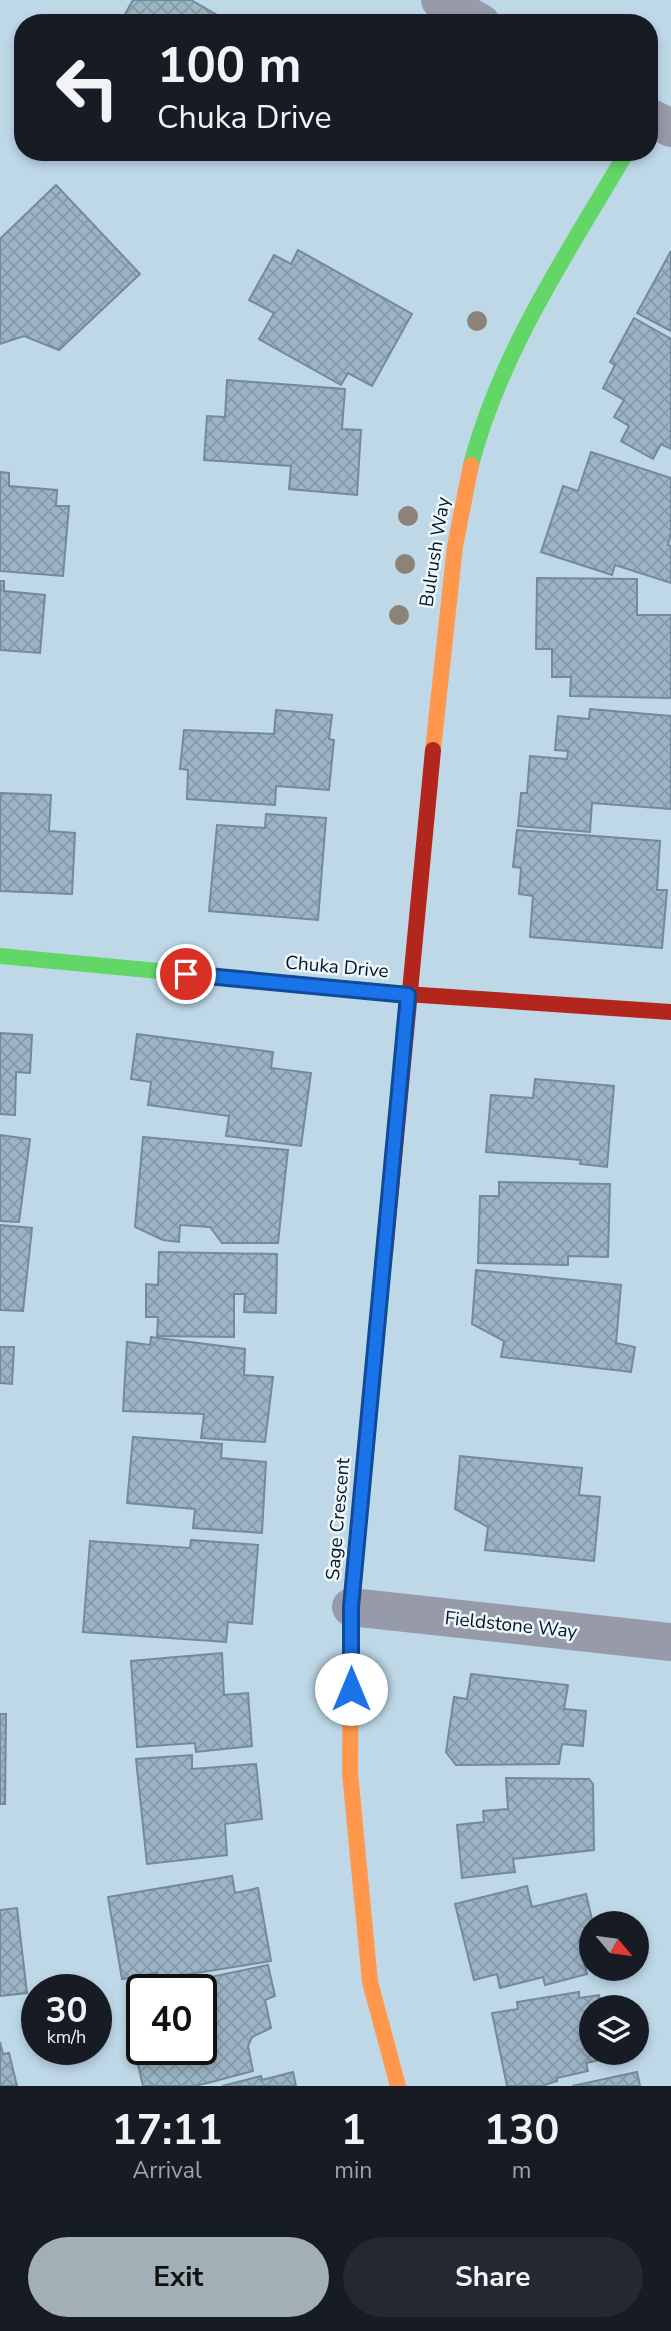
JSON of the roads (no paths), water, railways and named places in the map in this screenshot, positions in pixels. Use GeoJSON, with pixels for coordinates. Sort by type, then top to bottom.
{"type":"FeatureCollection","features":[{"type":"Feature","properties":{"kind":"street"},"geometry":{"type":"LineString","coordinates":[[440,0],[465,14]]}},
{"type":"Feature","properties":{"kind":"street","name":"Bulrush Way"},"geometry":{"type":"LineString","coordinates":[[408,995],[446,618],[462,500],[481,436],[528,325],[622,161]]}},
{"type":"Feature","properties":{"kind":"street","name":"Chuka Drive"},"geometry":{"type":"LineString","coordinates":[[0,956],[408,995],[671,1012]]}},
{"type":"Feature","properties":{"kind":"street","name":"Sage Crescent"},"geometry":{"type":"LineString","coordinates":[[398,2086],[370,1982],[350,1773],[351,1607],[408,995]]}},
{"type":"Feature","properties":{"kind":"street","name":"Fieldstone Way"},"geometry":{"type":"LineString","coordinates":[[351,1607],[671,1642]]}}]}
